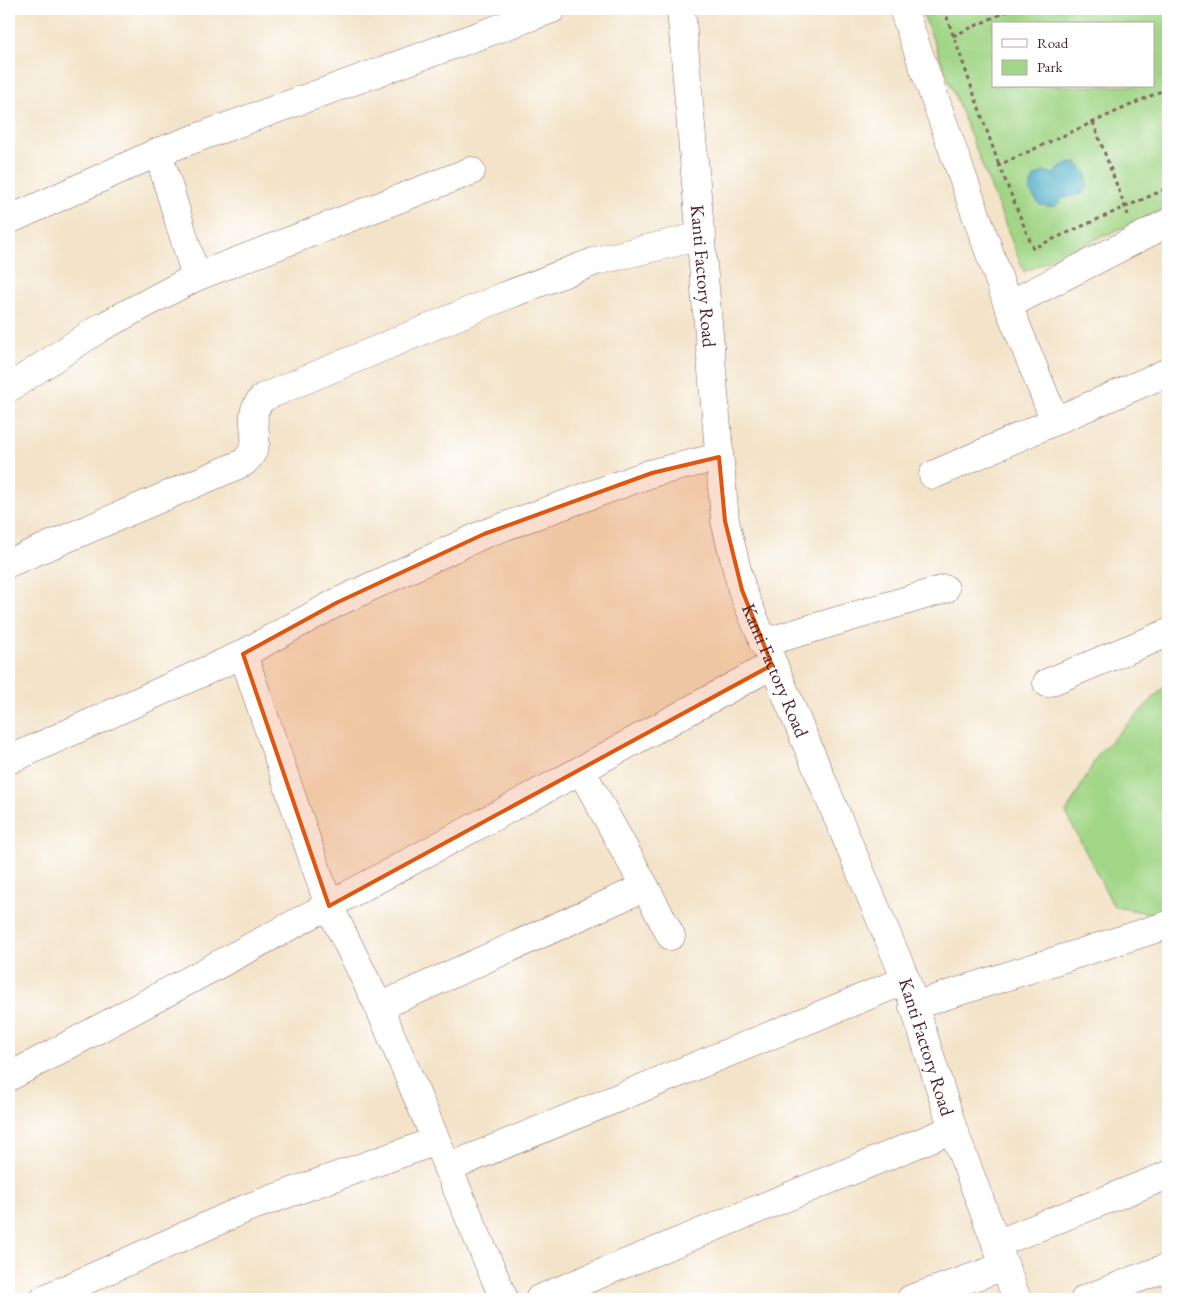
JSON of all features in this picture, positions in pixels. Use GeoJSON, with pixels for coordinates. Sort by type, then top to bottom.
{"type":"FeatureCollection","features":[{"type":"Feature","properties":{"kind":"street"},"geometry":{"type":"LineString","coordinates":[[9,220],[158,152],[552,9]]}},
{"type":"Feature","properties":{"kind":"street","name":"Kanti Factory Road"},"geometry":{"type":"LineString","coordinates":[[681,9],[725,521],[742,590],[906,980],[953,1129],[1017,1299]]}},
{"type":"Feature","properties":{"kind":"street"},"geometry":{"type":"LineString","coordinates":[[903,9],[1008,305],[1055,421]]}},
{"type":"Feature","properties":{"kind":"street"},"geometry":{"type":"LineString","coordinates":[[158,152],[196,277]]}},
{"type":"Feature","properties":{"kind":"street"},"geometry":{"type":"LineString","coordinates":[[9,388],[100,328],[196,277],[471,171]]}},
{"type":"Feature","properties":{"kind":"street"},"geometry":{"type":"LineString","coordinates":[[1008,305],[1168,223]]}},
{"type":"Feature","properties":{"kind":"street"},"geometry":{"type":"LineString","coordinates":[[9,563],[243,463],[252,455],[255,447],[254,413],[256,404],[264,396],[496,300],[596,261],[702,236]]}},
{"type":"Feature","properties":{"kind":"street"},"geometry":{"type":"LineString","coordinates":[[933,476],[1168,372]]}},
{"type":"Feature","properties":{"kind":"street"},"geometry":{"type":"LineString","coordinates":[[10,758],[243,654],[336,603],[484,534],[652,473],[719,457]]}},
{"type":"Feature","properties":{"kind":"street"},"geometry":{"type":"LineString","coordinates":[[9,1077],[581,770],[768,654],[946,589]]}},
{"type":"Feature","properties":{"kind":"street"},"geometry":{"type":"LineString","coordinates":[[1047,683],[1168,632]]}},
{"type":"Feature","properties":{"kind":"street"},"geometry":{"type":"LineString","coordinates":[[243,654],[329,906],[380,1007],[504,1299]]}},
{"type":"Feature","properties":{"kind":"street"},"geometry":{"type":"LineString","coordinates":[[581,770],[671,936]]}},
{"type":"Feature","properties":{"kind":"street"},"geometry":{"type":"LineString","coordinates":[[380,1007],[645,888]]}},
{"type":"Feature","properties":{"kind":"street"},"geometry":{"type":"LineString","coordinates":[[913,1006],[1168,926]]}},
{"type":"Feature","properties":{"kind":"street"},"geometry":{"type":"LineString","coordinates":[[447,1168],[906,980]]}},
{"type":"Feature","properties":{"kind":"street"},"geometry":{"type":"LineString","coordinates":[[539,1299],[953,1129]]}},
{"type":"Feature","properties":{"kind":"street"},"geometry":{"type":"LineString","coordinates":[[44,1299],[246,1208],[436,1141]]}},
{"type":"Feature","properties":{"kind":"street"},"geometry":{"type":"LineString","coordinates":[[911,1299],[1168,1175]]}},
{"type":"Feature","properties":{"kind":"street"},"geometry":{"type":"LineString","coordinates":[[1085,1299],[1168,1267]]}},
{"type":"Feature","properties":{"kind":"path"},"geometry":{"type":"LineString","coordinates":[[944,9],[999,165],[1033,248],[1168,188]]}},
{"type":"Feature","properties":{"kind":"path"},"geometry":{"type":"LineString","coordinates":[[953,36],[1012,9]]}},
{"type":"Feature","properties":{"kind":"path"},"geometry":{"type":"LineString","coordinates":[[1164,9],[1168,18]]}},
{"type":"Feature","properties":{"kind":"path"},"geometry":{"type":"LineString","coordinates":[[999,165],[1168,88]]}},
{"type":"Feature","properties":{"kind":"path"},"geometry":{"type":"LineString","coordinates":[[1093,122],[1125,207]]}},
{"type":"Feature","properties":{"kind":"highlighted area"},"geometry":{"type":"Polygon","coordinates":[[[719,457],[725,521],[742,590],[772,665],[329,906],[243,654],[336,603],[484,534],[652,473],[719,457]]]}},
{"type":"Feature","properties":{"kind":"green space"},"geometry":{"type":"Polygon","coordinates":[[[921,9],[1168,9],[1168,207],[1024,272],[921,9]]]}},
{"type":"Feature","properties":{"kind":"green space"},"geometry":{"type":"Polygon","coordinates":[[[1168,683],[1168,916],[1114,907],[1066,813],[1099,753],[1168,683]]]}},
{"type":"Feature","properties":{"kind":"water"},"geometry":{"type":"Polygon","coordinates":[[[1077,163],[1087,174],[1087,188],[1082,194],[1063,198],[1055,207],[1040,205],[1029,191],[1034,177],[1044,171],[1053,174],[1065,164],[1077,163]]]}}]}
